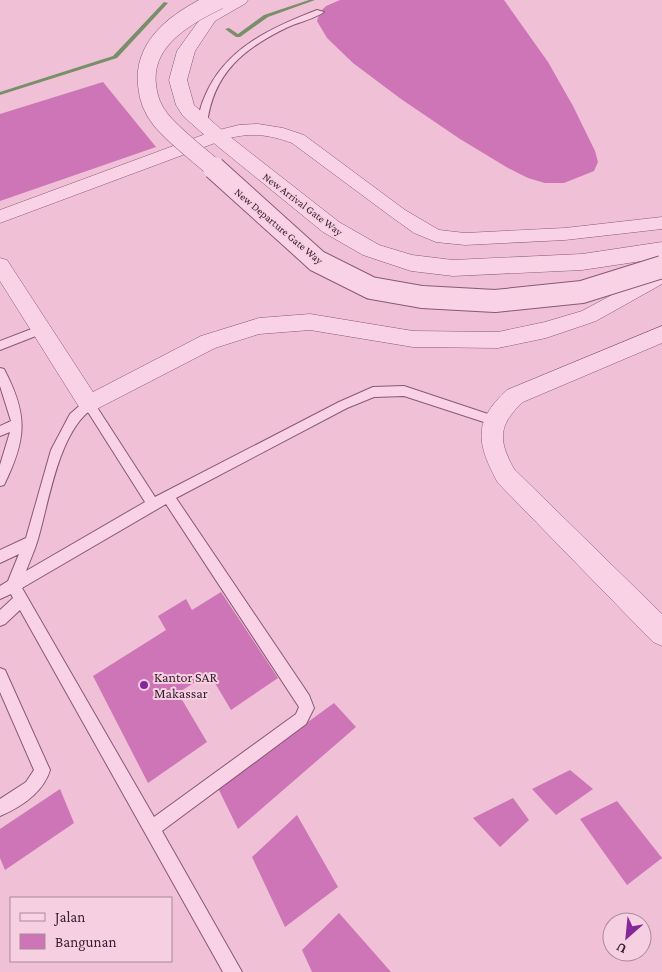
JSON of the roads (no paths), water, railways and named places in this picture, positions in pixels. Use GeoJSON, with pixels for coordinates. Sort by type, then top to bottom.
{"type":"FeatureCollection","features":[{"type":"Feature","properties":{"kind":"street","name":"New Departure Gate Way"},"geometry":{"type":"LineString","coordinates":[[219,0],[176,22],[158,42],[146,69],[148,98],[161,120],[317,261],[371,288],[422,297],[495,301],[582,292],[662,267]]}},
{"type":"Feature","properties":{"kind":"street","name":"New Arrival Gate Way"},"geometry":{"type":"LineString","coordinates":[[240,0],[209,18],[186,51],[178,80],[185,105],[210,130],[331,227],[371,250],[411,264],[453,268],[582,262],[662,250]]}},
{"type":"Feature","properties":{"kind":"street"},"geometry":{"type":"LineString","coordinates":[[0,217],[210,130],[255,127],[279,131],[298,139],[399,214],[421,229],[436,236],[465,240],[618,229],[662,222]]}},
{"type":"Feature","properties":{"kind":"street"},"geometry":{"type":"LineString","coordinates":[[0,265],[89,404],[208,342],[259,326],[310,322],[413,340],[498,340],[546,330],[589,316],[662,275]]}},
{"type":"Feature","properties":{"kind":"street"},"geometry":{"type":"LineString","coordinates":[[662,334],[515,396],[502,406],[494,420],[491,438],[495,456],[506,476],[662,633]]}},
{"type":"Feature","properties":{"kind":"lane"},"geometry":{"type":"LineString","coordinates":[[210,130],[207,101],[217,80],[235,58],[258,39],[283,26],[320,12]]}},
{"type":"Feature","properties":{"kind":"lane"},"geometry":{"type":"LineString","coordinates":[[0,346],[42,329]]}},
{"type":"Feature","properties":{"kind":"lane"},"geometry":{"type":"LineString","coordinates":[[0,372],[3,388],[17,423],[16,433],[0,481]]}},
{"type":"Feature","properties":{"kind":"lane"},"geometry":{"type":"LineString","coordinates":[[6,589],[153,504],[343,405],[373,392],[404,391],[494,420]]}},
{"type":"Feature","properties":{"kind":"lane"},"geometry":{"type":"LineString","coordinates":[[6,589],[31,542],[65,432],[74,417],[89,404],[153,504]]}},
{"type":"Feature","properties":{"kind":"lane"},"geometry":{"type":"LineString","coordinates":[[0,431],[17,423]]}},
{"type":"Feature","properties":{"kind":"lane"},"geometry":{"type":"LineString","coordinates":[[151,829],[301,719],[307,708],[304,700],[168,496]]}},
{"type":"Feature","properties":{"kind":"lane"},"geometry":{"type":"LineString","coordinates":[[0,557],[31,542]]}},
{"type":"Feature","properties":{"kind":"lane"},"geometry":{"type":"LineString","coordinates":[[6,589],[21,599],[233,972]]}},
{"type":"Feature","properties":{"kind":"lane"},"geometry":{"type":"LineString","coordinates":[[0,619],[21,599]]}},
{"type":"Feature","properties":{"kind":"lane"},"geometry":{"type":"LineString","coordinates":[[0,675],[42,770],[40,777],[33,785],[0,808]]}},
{"type":"Feature","properties":{"kind":"waterway"},"geometry":{"type":"LineString","coordinates":[[227,29],[238,36],[266,16],[313,0]]}},
{"type":"Feature","properties":{"kind":"waterway"},"geometry":{"type":"LineString","coordinates":[[0,94],[115,57],[166,3]]}},
{"type":"Feature","properties":{"kind":"place","name":"Kantor SAR Makassar"},"geometry":{"type":"Point","coordinates":[144,685]}}]}
